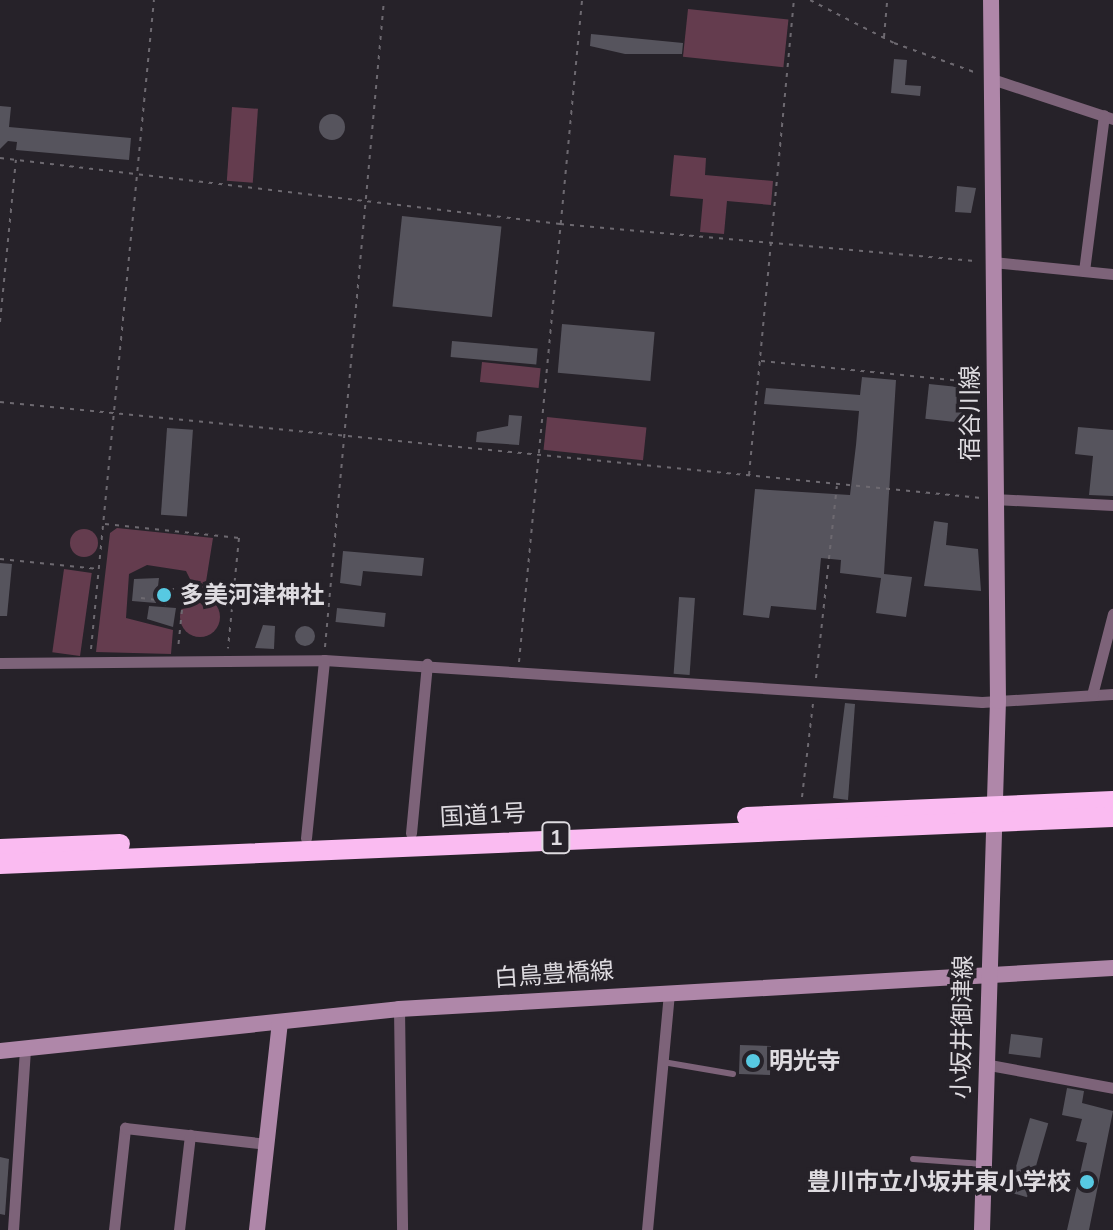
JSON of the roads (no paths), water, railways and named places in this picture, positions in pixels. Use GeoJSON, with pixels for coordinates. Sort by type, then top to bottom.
{"type":"FeatureCollection","features":[{"type":"Feature","properties":{"kind":"highway","name":"国道1号"},"geometry":{"type":"LineString","coordinates":[[0,864],[992,816],[1113,801]]}},
{"type":"Feature","properties":{"kind":"highway","name":"国道1号"},"geometry":{"type":"LineString","coordinates":[[0,849],[800,814],[1113,817]]}},
{"type":"Feature","properties":{"kind":"main road","name":"宿谷川線"},"geometry":{"type":"LineString","coordinates":[[991,0],[998,701],[992,816]]}},
{"type":"Feature","properties":{"kind":"main road","name":"小坂井御津線"},"geometry":{"type":"LineString","coordinates":[[982,1230],[992,816]]}},
{"type":"Feature","properties":{"kind":"main road","name":"白鳥豊橋線"},"geometry":{"type":"LineString","coordinates":[[0,1051],[399,1009],[669,991],[1113,968]]}},
{"type":"Feature","properties":{"kind":"main road"},"geometry":{"type":"LineString","coordinates":[[257,1230],[280,1022]]}},
{"type":"Feature","properties":{"kind":"street"},"geometry":{"type":"LineString","coordinates":[[992,79],[1108,117],[1084,271]]}},
{"type":"Feature","properties":{"kind":"street"},"geometry":{"type":"LineString","coordinates":[[993,262],[1113,274]]}},
{"type":"Feature","properties":{"kind":"street"},"geometry":{"type":"LineString","coordinates":[[994,499],[1113,505]]}},
{"type":"Feature","properties":{"kind":"street"},"geometry":{"type":"LineString","coordinates":[[1092,695],[1113,614]]}},
{"type":"Feature","properties":{"kind":"street"},"geometry":{"type":"LineString","coordinates":[[0,663],[324,660],[998,701],[1113,694]]}},
{"type":"Feature","properties":{"kind":"street"},"geometry":{"type":"LineString","coordinates":[[306,838],[324,660]]}},
{"type":"Feature","properties":{"kind":"street"},"geometry":{"type":"LineString","coordinates":[[411,833],[427,664]]}},
{"type":"Feature","properties":{"kind":"street"},"geometry":{"type":"LineString","coordinates":[[647,1230],[659,1061],[669,991]]}},
{"type":"Feature","properties":{"kind":"street"},"geometry":{"type":"LineString","coordinates":[[399,1009],[402,1230]]}},
{"type":"Feature","properties":{"kind":"street"},"geometry":{"type":"LineString","coordinates":[[13,1230],[25,1048]]}},
{"type":"Feature","properties":{"kind":"street"},"geometry":{"type":"LineString","coordinates":[[984,1064],[1113,1088]]}},
{"type":"Feature","properties":{"kind":"street"},"geometry":{"type":"LineString","coordinates":[[114,1230],[125,1128],[267,1144]]}},
{"type":"Feature","properties":{"kind":"street"},"geometry":{"type":"LineString","coordinates":[[179,1230],[190,1135]]}},
{"type":"Feature","properties":{"kind":"lane"},"geometry":{"type":"LineString","coordinates":[[659,1061],[733,1074]]}},
{"type":"Feature","properties":{"kind":"lane"},"geometry":{"type":"LineString","coordinates":[[913,1159],[983,1164]]}},
{"type":"Feature","properties":{"kind":"place","name":"多美河津神社"},"geometry":{"type":"Point","coordinates":[164,595]}},
{"type":"Feature","properties":{"kind":"place","name":"明光寺"},"geometry":{"type":"Point","coordinates":[753,1061]}},
{"type":"Feature","properties":{"kind":"place","name":"豊川市立小坂井東小学校"},"geometry":{"type":"Point","coordinates":[1087,1182]}}]}
